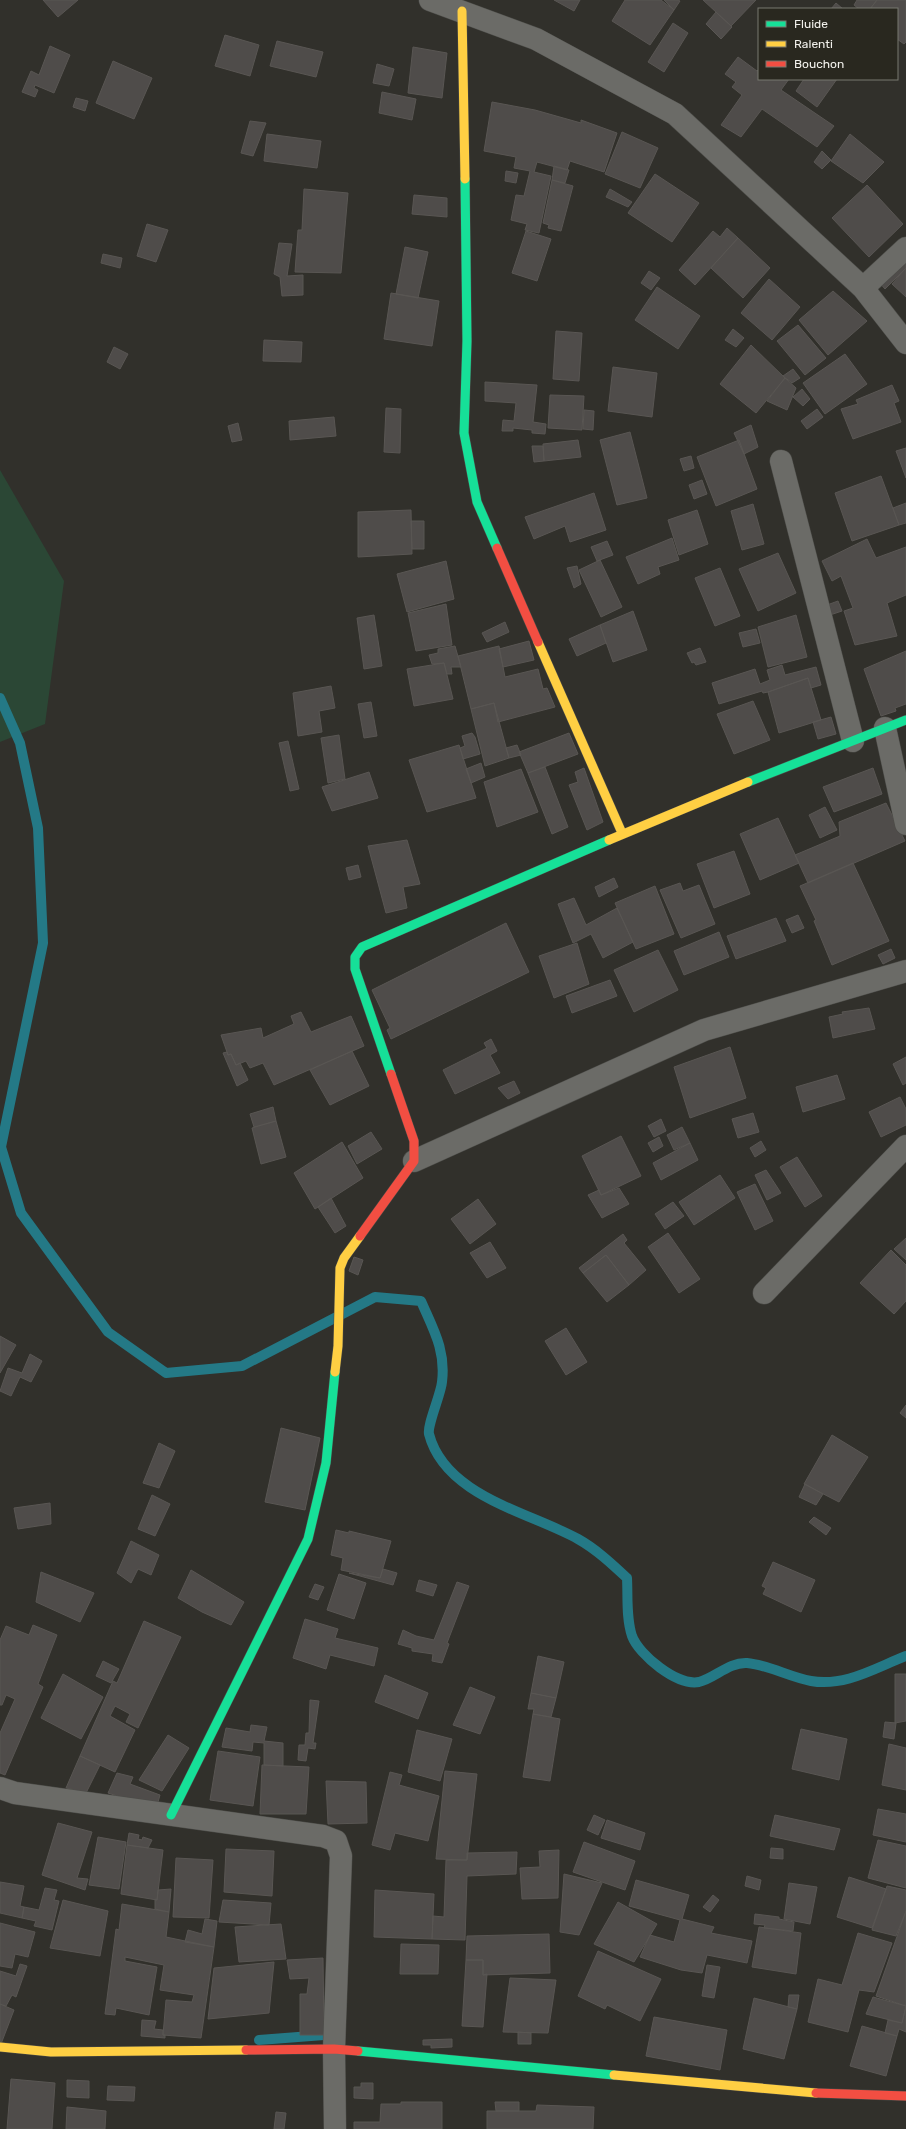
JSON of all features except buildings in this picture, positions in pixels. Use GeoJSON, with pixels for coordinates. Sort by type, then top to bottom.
{"type":"FeatureCollection","features":[{"type":"Feature","properties":{"kind":"street"},"geometry":{"type":"LineString","coordinates":[[430,0],[536,39],[676,114],[863,288],[906,343]]}},
{"type":"Feature","properties":{"kind":"street"},"geometry":{"type":"LineString","coordinates":[[462,11],[467,341],[464,433],[478,502],[622,834]]}},
{"type":"Feature","properties":{"kind":"street"},"geometry":{"type":"LineString","coordinates":[[863,288],[906,248]]}},
{"type":"Feature","properties":{"kind":"street"},"geometry":{"type":"LineString","coordinates":[[781,461],[852,741]]}},
{"type":"Feature","properties":{"kind":"street"},"geometry":{"type":"LineString","coordinates":[[414,1161],[414,1141],[355,969],[355,957],[362,947],[750,780],[906,720]]}},
{"type":"Feature","properties":{"kind":"street"},"geometry":{"type":"LineString","coordinates":[[885,728],[906,824]]}},
{"type":"Feature","properties":{"kind":"street"},"geometry":{"type":"LineString","coordinates":[[170,1815],[308,1539],[326,1463],[338,1346],[338,1278],[344,1258],[414,1161],[704,1030],[906,970]]}},
{"type":"Feature","properties":{"kind":"street"},"geometry":{"type":"LineString","coordinates":[[764,1293],[906,1146]]}},
{"type":"Feature","properties":{"kind":"street"},"geometry":{"type":"LineString","coordinates":[[0,1788],[15,1793],[323,1836],[336,1841],[341,1856],[334,2049],[335,2129]]}},
{"type":"Feature","properties":{"kind":"street"},"geometry":{"type":"LineString","coordinates":[[0,2047],[51,2052],[334,2049],[822,2094],[906,2096]]}},
{"type":"Feature","properties":{"kind":"green space"},"geometry":{"type":"Polygon","coordinates":[[[0,470],[64,581],[45,724],[0,742],[0,470]]]}},
{"type":"Feature","properties":{"kind":"waterway"},"geometry":{"type":"LineString","coordinates":[[0,698],[20,743],[38,828],[43,943],[1,1147],[21,1213],[108,1332],[166,1373],[242,1366],[375,1297],[421,1301],[438,1340],[442,1360],[442,1382],[429,1430],[429,1434],[438,1455],[452,1473],[470,1487],[491,1500],[558,1529],[585,1543],[610,1562],[627,1578],[628,1615],[632,1636],[642,1652],[660,1668],[680,1679],[690,1682],[699,1682],[734,1665],[747,1663],[763,1666],[811,1681],[824,1682],[848,1679],[906,1656]]}},
{"type":"Feature","properties":{"kind":"waterway"},"geometry":{"type":"LineString","coordinates":[[259,2040],[324,2035]]}},
{"type":"Feature","properties":{"kind":"traffic: fast"},"geometry":{"type":"LineString","coordinates":[[465,179],[467,341],[464,433],[477,502],[497,548]]}},
{"type":"Feature","properties":{"kind":"traffic: fast"},"geometry":{"type":"LineString","coordinates":[[748,782],[906,720]]}},
{"type":"Feature","properties":{"kind":"traffic: fast"},"geometry":{"type":"LineString","coordinates":[[391,1074],[355,969],[355,957],[362,947],[609,840]]}},
{"type":"Feature","properties":{"kind":"traffic: fast"},"geometry":{"type":"LineString","coordinates":[[171,1815],[308,1539],[326,1463],[335,1372]]}},
{"type":"Feature","properties":{"kind":"traffic: fast"},"geometry":{"type":"LineString","coordinates":[[358,2051],[614,2075]]}},
{"type":"Feature","properties":{"kind":"traffic: slow"},"geometry":{"type":"LineString","coordinates":[[462,11],[465,179]]}},
{"type":"Feature","properties":{"kind":"traffic: slow"},"geometry":{"type":"LineString","coordinates":[[538,642],[622,833]]}},
{"type":"Feature","properties":{"kind":"traffic: slow"},"geometry":{"type":"LineString","coordinates":[[609,840],[748,782]]}},
{"type":"Feature","properties":{"kind":"traffic: slow"},"geometry":{"type":"LineString","coordinates":[[335,1372],[338,1346],[340,1268],[344,1258],[360,1236]]}},
{"type":"Feature","properties":{"kind":"traffic: slow"},"geometry":{"type":"LineString","coordinates":[[0,2047],[51,2052],[246,2050]]}},
{"type":"Feature","properties":{"kind":"traffic: slow"},"geometry":{"type":"LineString","coordinates":[[614,2075],[816,2093]]}},
{"type":"Feature","properties":{"kind":"traffic: jam"},"geometry":{"type":"LineString","coordinates":[[497,548],[538,642]]}},
{"type":"Feature","properties":{"kind":"traffic: jam"},"geometry":{"type":"LineString","coordinates":[[360,1236],[414,1161],[414,1141],[391,1074]]}},
{"type":"Feature","properties":{"kind":"traffic: jam"},"geometry":{"type":"LineString","coordinates":[[246,2050],[334,2049],[358,2051]]}},
{"type":"Feature","properties":{"kind":"traffic: jam"},"geometry":{"type":"LineString","coordinates":[[816,2093],[906,2096]]}}]}
